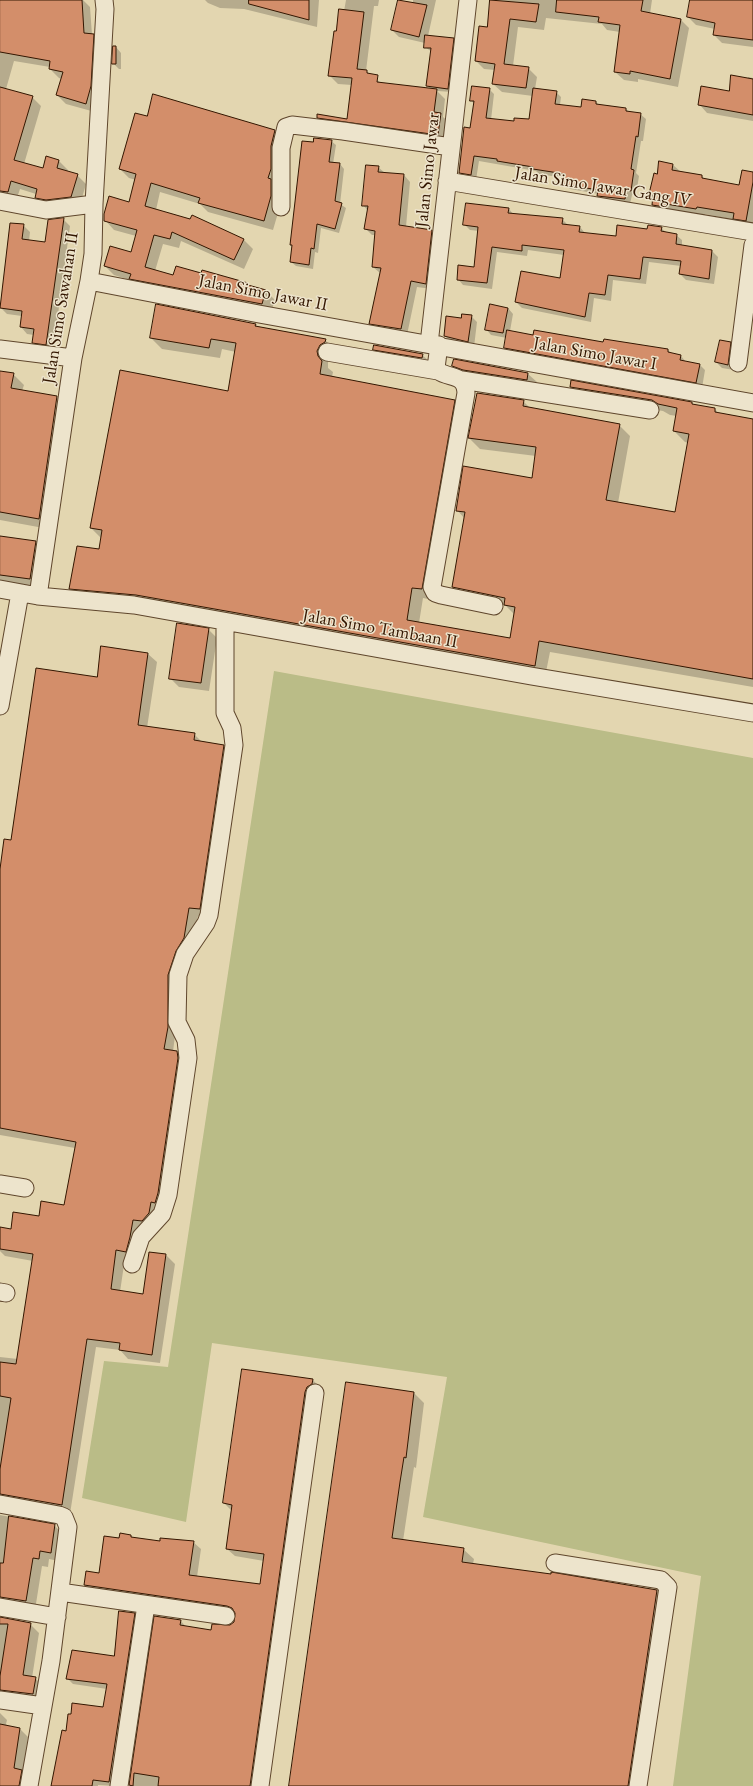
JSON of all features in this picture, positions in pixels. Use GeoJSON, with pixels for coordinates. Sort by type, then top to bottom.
{"type":"FeatureCollection","features":[{"type":"Feature","properties":{"kind":"street","name":"Jalan Simo Sawahan II"},"geometry":{"type":"LineString","coordinates":[[38,596],[73,358],[89,281],[93,247],[94,204],[105,17],[104,0]]}},
{"type":"Feature","properties":{"kind":"street","name":"Jalan Simo Jawar"},"geometry":{"type":"LineString","coordinates":[[438,371],[436,368],[434,345],[447,181],[468,0]]}},
{"type":"Feature","properties":{"kind":"street"},"geometry":{"type":"LineString","coordinates":[[281,206],[281,148],[286,127],[292,125],[343,131],[451,147]]}},
{"type":"Feature","properties":{"kind":"street","name":"Jalan Simo Jawar Gang IV"},"geometry":{"type":"LineString","coordinates":[[447,181],[753,232]]}},
{"type":"Feature","properties":{"kind":"street"},"geometry":{"type":"LineString","coordinates":[[0,201],[46,210],[94,204]]}},
{"type":"Feature","properties":{"kind":"street"},"geometry":{"type":"LineString","coordinates":[[738,363],[753,245]]}},
{"type":"Feature","properties":{"kind":"street","name":"Jalan Simo Jawar II"},"geometry":{"type":"LineString","coordinates":[[89,281],[259,314],[434,345]]}},
{"type":"Feature","properties":{"kind":"street","name":"Jalan Simo Jawar I"},"geometry":{"type":"LineString","coordinates":[[434,345],[753,403]]}},
{"type":"Feature","properties":{"kind":"street"},"geometry":{"type":"LineString","coordinates":[[0,349],[73,358]]}},
{"type":"Feature","properties":{"kind":"street"},"geometry":{"type":"LineString","coordinates":[[327,352],[438,371],[462,380],[650,410]]}},
{"type":"Feature","properties":{"kind":"street"},"geometry":{"type":"LineString","coordinates":[[462,380],[466,386],[466,392],[432,587],[436,593],[441,595],[494,606]]}},
{"type":"Feature","properties":{"kind":"street","name":"Jalan Simo Tambaan II"},"geometry":{"type":"LineString","coordinates":[[0,589],[38,596],[134,605],[753,713]]}},
{"type":"Feature","properties":{"kind":"street"},"geometry":{"type":"LineString","coordinates":[[0,706],[20,593]]}},
{"type":"Feature","properties":{"kind":"street"},"geometry":{"type":"LineString","coordinates":[[132,1264],[140,1237],[162,1214],[168,1195],[188,1058],[186,1040],[177,1022],[178,975],[184,954],[206,923],[211,910],[228,794],[234,745],[232,728],[225,713],[225,622]]}},
{"type":"Feature","properties":{"kind":"street"},"geometry":{"type":"LineString","coordinates":[[0,1184],[25,1188]]}},
{"type":"Feature","properties":{"kind":"street"},"geometry":{"type":"LineString","coordinates":[[260,1786],[315,1393]]}},
{"type":"Feature","properties":{"kind":"street"},"geometry":{"type":"LineString","coordinates":[[0,1504],[64,1517],[68,1528],[57,1617],[29,1786]]}},
{"type":"Feature","properties":{"kind":"street"},"geometry":{"type":"LineString","coordinates":[[555,1563],[661,1580],[668,1587],[638,1786]]}},
{"type":"Feature","properties":{"kind":"street"},"geometry":{"type":"LineString","coordinates":[[60,1592],[226,1616]]}},
{"type":"Feature","properties":{"kind":"street"},"geometry":{"type":"LineString","coordinates":[[119,1786],[146,1605]]}},
{"type":"Feature","properties":{"kind":"street"},"geometry":{"type":"LineString","coordinates":[[0,1607],[57,1617]]}},
{"type":"Feature","properties":{"kind":"street"},"geometry":{"type":"LineString","coordinates":[[0,1700],[43,1706]]}},
{"type":"Feature","properties":{"kind":"green space"},"geometry":{"type":"Polygon","coordinates":[[[274,671],[753,758],[753,1786],[673,1786],[701,1576],[423,1517],[447,1377],[212,1343],[186,1522],[82,1498],[104,1361],[168,1367],[274,671]]]}},
{"type":"Feature","properties":{"kind":"building"},"geometry":{"type":"Polygon","coordinates":[[[0,0],[82,0],[84,33],[94,34],[91,86],[86,104],[56,95],[63,72],[49,69],[50,61],[0,52],[0,0]]]}},
{"type":"Feature","properties":{"kind":"building"},"geometry":{"type":"Polygon","coordinates":[[[249,0],[309,0],[309,20],[249,4],[249,0]]]}},
{"type":"Feature","properties":{"kind":"building"},"geometry":{"type":"Polygon","coordinates":[[[398,0],[427,5],[419,37],[391,30],[398,0]]]}},
{"type":"Feature","properties":{"kind":"building"},"geometry":{"type":"Polygon","coordinates":[[[490,0],[539,4],[536,22],[510,19],[504,64],[529,67],[526,88],[492,84],[495,64],[475,61],[479,26],[487,27],[490,0]]]}},
{"type":"Feature","properties":{"kind":"building"},"geometry":{"type":"Polygon","coordinates":[[[557,0],[643,0],[641,11],[681,19],[670,79],[630,71],[630,74],[614,72],[620,25],[598,22],[599,17],[556,12],[557,0]]]}},
{"type":"Feature","properties":{"kind":"building"},"geometry":{"type":"Polygon","coordinates":[[[690,0],[753,0],[753,40],[713,35],[715,23],[687,17],[690,0]]]}},
{"type":"Feature","properties":{"kind":"building"},"geometry":{"type":"Polygon","coordinates":[[[339,9],[364,12],[357,69],[367,70],[367,73],[378,75],[377,82],[437,89],[434,112],[441,113],[438,135],[317,118],[317,114],[347,119],[352,78],[328,76],[334,31],[336,31],[339,9]]]}},
{"type":"Feature","properties":{"kind":"building"},"geometry":{"type":"Polygon","coordinates":[[[425,35],[454,38],[448,89],[426,86],[431,48],[424,48],[425,35]]]}},
{"type":"Feature","properties":{"kind":"building"},"geometry":{"type":"Polygon","coordinates":[[[113,46],[116,46],[116,64],[112,64],[113,46]]]}},
{"type":"Feature","properties":{"kind":"building"},"geometry":{"type":"Polygon","coordinates":[[[731,75],[753,79],[753,115],[698,105],[701,86],[729,91],[731,75]]]}},
{"type":"Feature","properties":{"kind":"building"},"geometry":{"type":"Polygon","coordinates":[[[472,86],[490,88],[486,118],[514,121],[514,118],[529,119],[533,88],[557,91],[555,104],[581,107],[582,99],[596,101],[596,104],[626,108],[626,111],[641,113],[638,137],[636,136],[631,169],[634,170],[631,191],[627,190],[625,199],[597,196],[598,190],[563,184],[565,174],[533,169],[533,167],[497,161],[497,159],[474,156],[471,175],[459,173],[464,127],[470,128],[474,101],[470,101],[472,86]]]}},
{"type":"Feature","properties":{"kind":"building"},"geometry":{"type":"Polygon","coordinates":[[[0,87],[33,96],[14,160],[43,168],[46,156],[59,160],[57,168],[78,174],[71,197],[46,200],[35,198],[37,189],[11,181],[8,192],[0,191],[0,87]]]}},
{"type":"Feature","properties":{"kind":"building"},"geometry":{"type":"Polygon","coordinates":[[[153,94],[275,130],[271,146],[271,169],[268,178],[271,179],[271,196],[264,221],[198,203],[200,198],[151,183],[145,206],[190,219],[192,215],[244,239],[234,260],[172,232],[170,239],[154,235],[145,267],[173,275],[176,266],[201,273],[202,270],[248,283],[248,285],[266,290],[262,304],[129,279],[131,274],[104,266],[110,246],[131,252],[137,230],[104,221],[104,214],[109,196],[129,202],[136,174],[119,169],[135,113],[147,116],[153,94]]]}},
{"type":"Feature","properties":{"kind":"building"},"geometry":{"type":"Polygon","coordinates":[[[314,138],[332,140],[329,162],[340,163],[335,201],[342,203],[335,229],[317,224],[314,249],[311,248],[309,265],[290,262],[292,245],[290,245],[302,141],[313,142],[314,138]]]}},
{"type":"Feature","properties":{"kind":"building"},"geometry":{"type":"Polygon","coordinates":[[[659,161],[673,164],[672,170],[702,175],[702,178],[739,185],[742,170],[753,172],[753,182],[746,221],[733,219],[734,213],[697,207],[696,209],[666,204],[665,207],[652,205],[653,195],[649,194],[654,173],[657,174],[659,161]]]}},
{"type":"Feature","properties":{"kind":"building"},"geometry":{"type":"Polygon","coordinates":[[[366,165],[379,166],[378,172],[404,174],[399,225],[432,230],[426,284],[411,281],[401,329],[369,324],[381,268],[372,267],[375,231],[364,229],[368,206],[362,206],[366,165]]]}},
{"type":"Feature","properties":{"kind":"building"},"geometry":{"type":"Polygon","coordinates":[[[466,203],[509,208],[508,213],[563,218],[562,224],[580,226],[579,232],[616,236],[617,225],[647,229],[648,225],[662,227],[661,231],[677,234],[676,244],[712,250],[709,279],[679,274],[681,261],[643,257],[640,279],[608,275],[605,295],[589,293],[585,317],[515,302],[521,271],[560,278],[564,250],[522,245],[522,251],[492,247],[487,283],[457,280],[458,265],[474,267],[478,227],[463,225],[466,203]]]}},
{"type":"Feature","properties":{"kind":"building"},"geometry":{"type":"Polygon","coordinates":[[[64,218],[46,345],[32,343],[34,329],[20,327],[22,311],[0,308],[10,223],[24,224],[22,239],[45,242],[48,220],[64,218]]]}},
{"type":"Feature","properties":{"kind":"building"},"geometry":{"type":"Polygon","coordinates":[[[156,304],[256,324],[255,326],[326,339],[317,351],[318,356],[322,361],[320,374],[455,400],[422,589],[412,588],[407,620],[510,638],[515,607],[504,605],[505,598],[452,587],[465,512],[456,511],[463,466],[532,478],[536,447],[468,438],[477,393],[524,400],[523,406],[620,424],[606,500],[675,512],[689,434],[673,431],[677,408],[658,404],[652,400],[570,387],[571,380],[692,402],[692,404],[715,408],[715,412],[753,419],[753,679],[539,641],[535,666],[136,595],[69,589],[77,546],[99,549],[102,530],[90,528],[120,370],[228,391],[236,343],[211,339],[209,348],[150,338],[156,304]]]}},
{"type":"Feature","properties":{"kind":"building"},"geometry":{"type":"Polygon","coordinates":[[[490,304],[508,308],[503,333],[485,330],[490,304]]]}},
{"type":"Feature","properties":{"kind":"building"},"geometry":{"type":"Polygon","coordinates":[[[462,314],[472,315],[468,342],[444,336],[446,316],[461,318],[462,314]]]}},
{"type":"Feature","properties":{"kind":"building"},"geometry":{"type":"Polygon","coordinates":[[[507,330],[533,335],[534,330],[603,342],[604,339],[668,349],[668,352],[681,355],[680,360],[700,364],[696,383],[504,348],[507,330]]]}},
{"type":"Feature","properties":{"kind":"building"},"geometry":{"type":"Polygon","coordinates":[[[720,340],[731,342],[728,365],[715,362],[720,340]]]}},
{"type":"Feature","properties":{"kind":"building"},"geometry":{"type":"Polygon","coordinates":[[[374,345],[423,354],[422,358],[373,350],[374,345]]]}},
{"type":"Feature","properties":{"kind":"building"},"geometry":{"type":"Polygon","coordinates":[[[454,359],[528,373],[527,380],[463,370],[452,366],[454,359]]]}},
{"type":"Feature","properties":{"kind":"building"},"geometry":{"type":"Polygon","coordinates":[[[0,371],[14,373],[11,388],[57,396],[39,519],[0,512],[0,371]]]}},
{"type":"Feature","properties":{"kind":"building"},"geometry":{"type":"Polygon","coordinates":[[[0,536],[36,541],[30,579],[0,575],[0,536]]]}},
{"type":"Feature","properties":{"kind":"building"},"geometry":{"type":"Polygon","coordinates":[[[177,623],[209,628],[201,683],[169,679],[177,623]]]}},
{"type":"Feature","properties":{"kind":"building"},"geometry":{"type":"Polygon","coordinates":[[[101,646],[148,653],[138,725],[195,733],[194,740],[224,745],[200,909],[189,908],[184,938],[176,951],[168,975],[168,1027],[164,1049],[177,1051],[178,1058],[158,1193],[155,1203],[151,1202],[149,1213],[142,1221],[133,1220],[126,1252],[116,1250],[111,1289],[143,1294],[149,1252],[166,1254],[152,1355],[119,1350],[120,1343],[87,1339],[62,1505],[0,1494],[0,1469],[11,1398],[0,1396],[0,1362],[16,1364],[33,1254],[0,1249],[0,1227],[11,1229],[13,1212],[39,1216],[41,1201],[64,1205],[76,1142],[0,1128],[0,869],[4,839],[11,840],[36,668],[97,677],[101,646]]]}},
{"type":"Feature","properties":{"kind":"building"},"geometry":{"type":"Polygon","coordinates":[[[242,1369],[313,1379],[312,1384],[307,1387],[305,1392],[250,1786],[158,1786],[159,1777],[134,1773],[133,1786],[129,1785],[154,1616],[181,1620],[180,1625],[211,1630],[212,1624],[230,1625],[234,1622],[235,1613],[232,1608],[227,1606],[84,1585],[86,1571],[99,1573],[104,1536],[119,1538],[120,1533],[131,1535],[131,1537],[160,1541],[160,1538],[194,1541],[189,1575],[260,1584],[264,1554],[226,1549],[232,1505],[223,1503],[242,1369]]]}},
{"type":"Feature","properties":{"kind":"building"},"geometry":{"type":"Polygon","coordinates":[[[346,1382],[414,1392],[406,1458],[404,1457],[392,1538],[464,1548],[462,1562],[551,1574],[551,1572],[657,1590],[628,1786],[289,1786],[346,1382]]]}},
{"type":"Feature","properties":{"kind":"building"},"geometry":{"type":"Polygon","coordinates":[[[9,1516],[55,1524],[51,1553],[40,1551],[39,1559],[33,1558],[26,1601],[0,1597],[0,1563],[3,1563],[9,1516]]]}},
{"type":"Feature","properties":{"kind":"building"},"geometry":{"type":"Polygon","coordinates":[[[119,1611],[135,1613],[109,1782],[93,1780],[92,1786],[51,1786],[62,1730],[66,1731],[68,1714],[71,1714],[72,1703],[103,1707],[107,1684],[66,1679],[72,1650],[114,1656],[119,1611]]]}},
{"type":"Feature","properties":{"kind":"building"},"geometry":{"type":"Polygon","coordinates":[[[0,1617],[31,1623],[23,1675],[36,1677],[33,1694],[0,1690],[0,1676],[8,1624],[0,1624],[0,1617]]]}},
{"type":"Feature","properties":{"kind":"building"},"geometry":{"type":"Polygon","coordinates":[[[0,1724],[20,1728],[14,1768],[22,1770],[19,1786],[0,1786],[0,1724]]]}}]}
